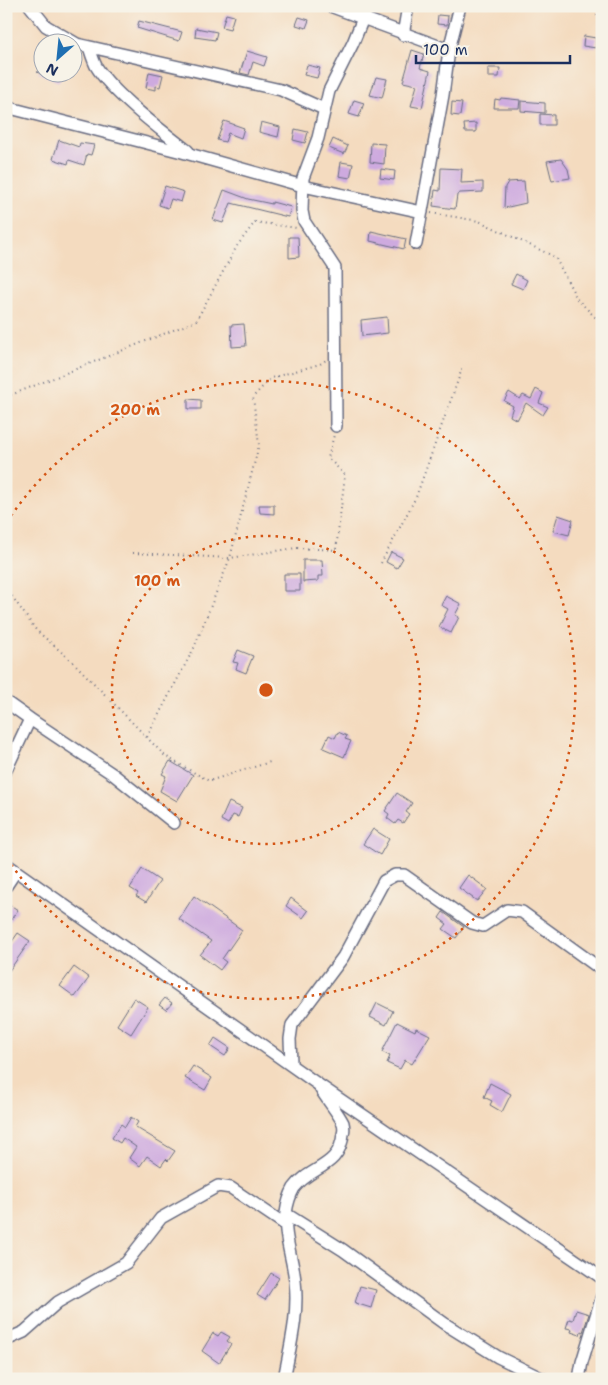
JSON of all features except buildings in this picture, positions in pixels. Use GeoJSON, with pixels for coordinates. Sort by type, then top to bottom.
{"type":"FeatureCollection","features":[{"type":"Feature","properties":{"kind":"street"},"geometry":{"type":"LineString","coordinates":[[30,6],[46,26],[54,32],[89,47],[281,90],[324,109]]}},
{"type":"Feature","properties":{"kind":"street"},"geometry":{"type":"LineString","coordinates":[[330,6],[363,20],[449,50]]}},
{"type":"Feature","properties":{"kind":"street"},"geometry":{"type":"LineString","coordinates":[[336,426],[335,268],[304,222],[302,211],[303,178],[318,138],[329,91],[368,6]]}},
{"type":"Feature","properties":{"kind":"street"},"geometry":{"type":"LineString","coordinates":[[404,35],[408,6]]}},
{"type":"Feature","properties":{"kind":"street"},"geometry":{"type":"LineString","coordinates":[[416,244],[443,95],[449,50],[460,6]]}},
{"type":"Feature","properties":{"kind":"street"},"geometry":{"type":"LineString","coordinates":[[89,47],[96,66],[113,87],[159,129],[192,154]]}},
{"type":"Feature","properties":{"kind":"street"},"geometry":{"type":"LineString","coordinates":[[6,107],[192,154],[303,186],[422,212]]}},
{"type":"Feature","properties":{"kind":"street"},"geometry":{"type":"LineString","coordinates":[[6,702],[114,775],[174,823]]}},
{"type":"Feature","properties":{"kind":"street"},"geometry":{"type":"LineString","coordinates":[[6,770],[30,719]]}},
{"type":"Feature","properties":{"kind":"street"},"geometry":{"type":"LineString","coordinates":[[6,864],[292,1063],[316,1083],[602,1278]]}},
{"type":"Feature","properties":{"kind":"street"},"geometry":{"type":"LineString","coordinates":[[6,886],[16,871]]}},
{"type":"Feature","properties":{"kind":"street"},"geometry":{"type":"LineString","coordinates":[[292,1063],[290,1039],[292,1025],[344,957],[384,881],[395,875],[404,875],[472,922],[483,926],[507,910],[522,912],[602,970]]}},
{"type":"Feature","properties":{"kind":"street"},"geometry":{"type":"LineString","coordinates":[[284,1379],[294,1332],[296,1302],[296,1282],[286,1219],[294,1188],[307,1176],[330,1162],[338,1153],[344,1125],[316,1083]]}},
{"type":"Feature","properties":{"kind":"street"},"geometry":{"type":"LineString","coordinates":[[6,1340],[24,1332],[58,1302],[126,1263],[161,1218],[218,1186],[231,1188],[343,1250],[445,1324],[498,1357],[543,1379]]}},
{"type":"Feature","properties":{"kind":"street"},"geometry":{"type":"LineString","coordinates":[[579,1379],[602,1296]]}},
{"type":"Feature","properties":{"kind":"path"},"geometry":{"type":"LineString","coordinates":[[596,15],[602,15]]}},
{"type":"Feature","properties":{"kind":"path"},"geometry":{"type":"LineString","coordinates":[[422,212],[479,221],[555,257],[577,299],[602,324]]}},
{"type":"Feature","properties":{"kind":"path"},"geometry":{"type":"LineString","coordinates":[[6,397],[196,321],[237,246],[255,222],[310,230]]}},
{"type":"Feature","properties":{"kind":"path"},"geometry":{"type":"LineString","coordinates":[[147,738],[194,648],[230,558],[259,445],[252,397],[271,378],[320,364],[336,352]]}},
{"type":"Feature","properties":{"kind":"path"},"geometry":{"type":"LineString","coordinates":[[381,563],[416,497],[462,369]]}},
{"type":"Feature","properties":{"kind":"path"},"geometry":{"type":"LineString","coordinates":[[133,552],[230,558],[296,548],[336,550],[345,475],[328,458],[336,426]]}},
{"type":"Feature","properties":{"kind":"path"},"geometry":{"type":"LineString","coordinates":[[6,588],[36,630],[74,663],[165,756],[209,781],[270,762]]}}]}
